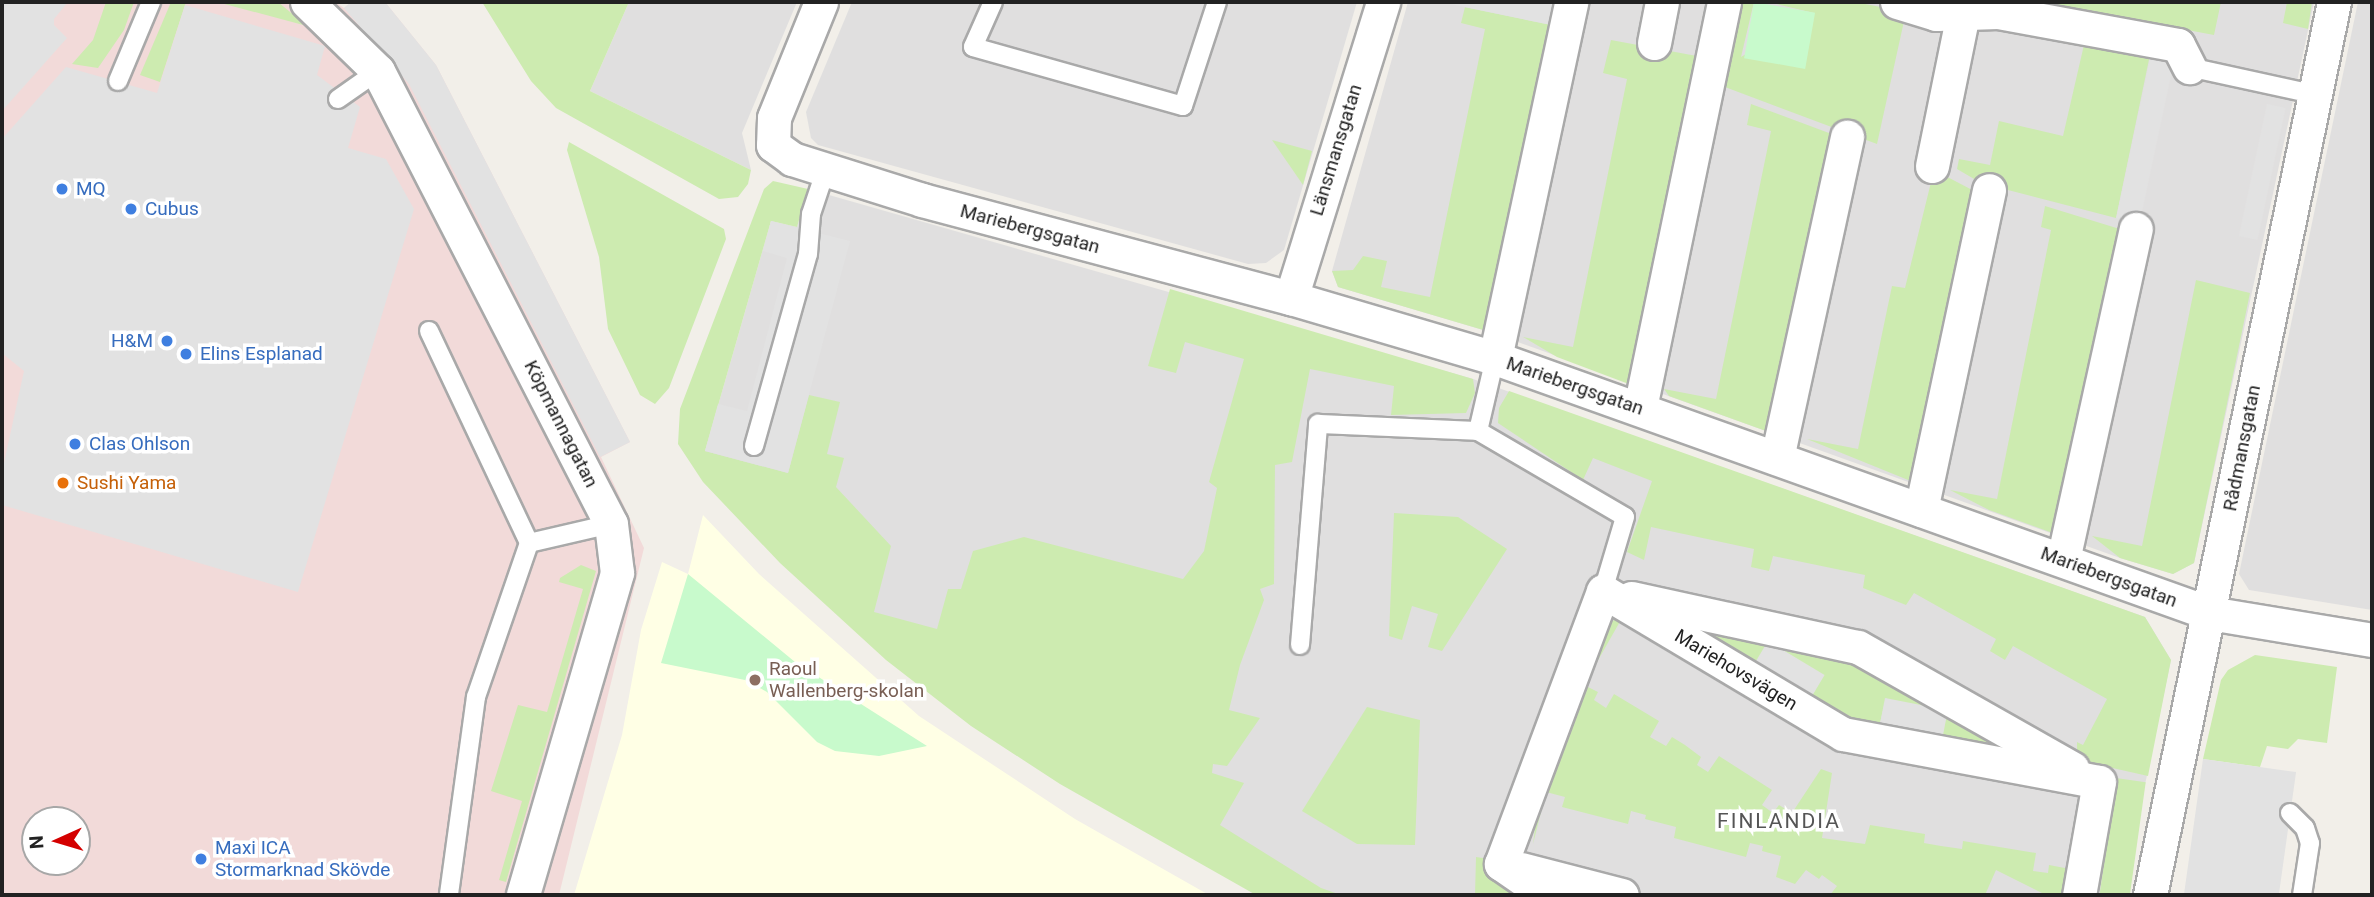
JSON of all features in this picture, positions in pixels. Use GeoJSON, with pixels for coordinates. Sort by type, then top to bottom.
{"type":"FeatureCollection","features":[{"type":"Feature","properties":{"kind":"street","name":"Köpmannagatan"},"geometry":{"type":"LineString","coordinates":[[307,2],[378,71],[611,524],[617,573],[523,895]]}},
{"type":"Feature","properties":{"kind":"street","name":"Mariebergsgatan"},"geometry":{"type":"LineString","coordinates":[[821,2],[774,118],[773,145],[792,159],[825,172],[1291,298],[1495,358],[2209,613],[2372,640]]}},
{"type":"Feature","properties":{"kind":"street","name":"Länsmansgatan"},"geometry":{"type":"LineString","coordinates":[[1291,298],[1382,2]]}},
{"type":"Feature","properties":{"kind":"street"},"geometry":{"type":"LineString","coordinates":[[1495,358],[1572,2]]}},
{"type":"Feature","properties":{"kind":"street"},"geometry":{"type":"LineString","coordinates":[[1654,43],[1662,2]]}},
{"type":"Feature","properties":{"kind":"street"},"geometry":{"type":"LineString","coordinates":[[1640,408],[1724,2]]}},
{"type":"Feature","properties":{"kind":"street"},"geometry":{"type":"LineString","coordinates":[[1897,2],[1936,14],[1998,12],[2178,45],[2189,67]]}},
{"type":"Feature","properties":{"kind":"street","name":"Rådmansgatan"},"geometry":{"type":"LineString","coordinates":[[2150,895],[2334,2]]}},
{"type":"Feature","properties":{"kind":"street"},"geometry":{"type":"LineString","coordinates":[[1932,166],[1963,13]]}},
{"type":"Feature","properties":{"kind":"street"},"geometry":{"type":"LineString","coordinates":[[1777,458],[1847,137]]}},
{"type":"Feature","properties":{"kind":"street"},"geometry":{"type":"LineString","coordinates":[[1920,510],[1989,190]]}},
{"type":"Feature","properties":{"kind":"street"},"geometry":{"type":"LineString","coordinates":[[2063,560],[2136,229]]}},
{"type":"Feature","properties":{"kind":"street"},"geometry":{"type":"LineString","coordinates":[[1501,864],[1603,592],[1858,647],[2099,782],[2079,895]]}},
{"type":"Feature","properties":{"kind":"street","name":"Mariehovsvägen"},"geometry":{"type":"LineString","coordinates":[[1603,592],[1843,733],[2099,782]]}},
{"type":"Feature","properties":{"kind":"street"},"geometry":{"type":"LineString","coordinates":[[1501,864],[1546,895]]}},
{"type":"Feature","properties":{"kind":"street"},"geometry":{"type":"LineString","coordinates":[[1501,864],[1622,895]]}},
{"type":"Feature","properties":{"kind":"lane"},"geometry":{"type":"LineString","coordinates":[[118,81],[151,2]]}},
{"type":"Feature","properties":{"kind":"lane"},"geometry":{"type":"LineString","coordinates":[[993,2],[973,47],[1184,106],[1217,2]]}},
{"type":"Feature","properties":{"kind":"lane"},"geometry":{"type":"LineString","coordinates":[[2189,67],[2314,94]]}},
{"type":"Feature","properties":{"kind":"lane"},"geometry":{"type":"LineString","coordinates":[[338,99],[378,71]]}},
{"type":"Feature","properties":{"kind":"lane"},"geometry":{"type":"LineString","coordinates":[[754,446],[808,254],[811,214],[825,172]]}},
{"type":"Feature","properties":{"kind":"lane"},"geometry":{"type":"LineString","coordinates":[[429,331],[529,543],[476,697],[449,895]]}},
{"type":"Feature","properties":{"kind":"lane"},"geometry":{"type":"LineString","coordinates":[[1478,431],[1495,358]]}},
{"type":"Feature","properties":{"kind":"lane"},"geometry":{"type":"LineString","coordinates":[[1300,645],[1318,424],[1478,431],[1625,517],[1603,592]]}},
{"type":"Feature","properties":{"kind":"lane"},"geometry":{"type":"LineString","coordinates":[[529,543],[611,524]]}},
{"type":"Feature","properties":{"kind":"lane"},"geometry":{"type":"LineString","coordinates":[[2290,813],[2305,828],[2310,844],[2302,895]]}},
{"type":"Feature","properties":{"kind":"shaded area"},"geometry":{"type":"Polygon","coordinates":[[[2,2],[335,2],[344,8],[351,2],[385,2],[436,65],[630,442],[601,457],[644,548],[559,895],[2,895],[2,2]]]}},
{"type":"Feature","properties":{"kind":"shaded area"},"geometry":{"type":"Polygon","coordinates":[[[2,2],[68,2],[54,19],[54,25],[67,38],[2,111],[2,2]]]}},
{"type":"Feature","properties":{"kind":"shaded area"},"geometry":{"type":"Polygon","coordinates":[[[351,2],[385,2],[436,65],[630,442],[600,457],[409,84],[344,8],[351,2]]]}},
{"type":"Feature","properties":{"kind":"shaded area"},"geometry":{"type":"Polygon","coordinates":[[[629,2],[797,2],[742,133],[751,170],[590,91],[629,2]]]}},
{"type":"Feature","properties":{"kind":"shaded area"},"geometry":{"type":"Polygon","coordinates":[[[852,2],[1357,2],[1284,250],[1266,263],[1248,264],[818,145],[811,138],[806,112],[852,2]]]}},
{"type":"Feature","properties":{"kind":"shaded area"},"geometry":{"type":"Polygon","coordinates":[[[1408,2],[2314,2],[2194,563],[2173,574],[2120,558],[1490,332],[1338,287],[1332,271],[1408,2]]]}},
{"type":"Feature","properties":{"kind":"shaded area"},"geometry":{"type":"Polygon","coordinates":[[[1440,2],[1561,2],[1556,26],[1440,2]]]}},
{"type":"Feature","properties":{"kind":"shaded area"},"geometry":{"type":"Polygon","coordinates":[[[2358,2],[2372,2],[2372,610],[2249,590],[2239,574],[2358,2]]]}},
{"type":"Feature","properties":{"kind":"shaded area"},"geometry":{"type":"Polygon","coordinates":[[[185,5],[325,46],[317,75],[360,107],[348,148],[386,159],[414,209],[298,592],[2,505],[2,472],[24,371],[2,353],[2,139],[66,67],[157,93],[185,5]]]}},
{"type":"Feature","properties":{"kind":"shaded area"},"geometry":{"type":"Polygon","coordinates":[[[2151,54],[2174,59],[2140,223],[2116,218],[2151,54]]]}},
{"type":"Feature","properties":{"kind":"shaded area"},"geometry":{"type":"Polygon","coordinates":[[[2267,104],[2286,108],[2258,240],[2239,236],[2267,104]]]}},
{"type":"Feature","properties":{"kind":"shaded area"},"geometry":{"type":"Polygon","coordinates":[[[808,189],[1473,379],[2145,617],[2171,660],[2122,895],[1273,895],[853,616],[705,451],[771,221],[797,227],[808,189]]]}},
{"type":"Feature","properties":{"kind":"shaded area"},"geometry":{"type":"Polygon","coordinates":[[[771,221],[850,241],[788,473],[705,451],[718,404],[747,411],[787,258],[763,251],[771,221]]]}},
{"type":"Feature","properties":{"kind":"shaded area","name":"Raoul Wallenberg-skolan"},"geometry":{"type":"Polygon","coordinates":[[[703,515],[759,574],[919,716],[1075,819],[1209,895],[574,895],[622,735],[641,630],[662,562],[688,574],[703,515]]]}},
{"type":"Feature","properties":{"kind":"shaded area"},"geometry":{"type":"Polygon","coordinates":[[[1768,641],[1825,675],[1810,699],[1754,665],[1768,641]]]}},
{"type":"Feature","properties":{"kind":"shaded area"},"geometry":{"type":"Polygon","coordinates":[[[1885,698],[1948,710],[1942,740],[1879,727],[1885,698]]]}},
{"type":"Feature","properties":{"kind":"shaded area"},"geometry":{"type":"Polygon","coordinates":[[[2203,759],[2296,772],[2279,895],[2184,895],[2203,759]]]}},
{"type":"Feature","properties":{"kind":"green space"},"geometry":{"type":"Polygon","coordinates":[[[106,2],[134,2],[124,30],[98,68],[72,64],[93,40],[106,2]]]}},
{"type":"Feature","properties":{"kind":"green space"},"geometry":{"type":"Polygon","coordinates":[[[171,2],[186,2],[160,82],[140,75],[171,2]]]}},
{"type":"Feature","properties":{"kind":"green space"},"geometry":{"type":"Polygon","coordinates":[[[217,2],[278,2],[307,26],[217,2]]]}},
{"type":"Feature","properties":{"kind":"green space"},"geometry":{"type":"Polygon","coordinates":[[[482,2],[629,2],[590,91],[751,170],[748,184],[738,197],[719,199],[556,108],[531,81],[482,2]]]}},
{"type":"Feature","properties":{"kind":"green space"},"geometry":{"type":"Polygon","coordinates":[[[1736,2],[1754,2],[1741,57],[1814,13],[1768,2],[1855,2],[1906,12],[1877,144],[1717,84],[1736,2]]]}},
{"type":"Feature","properties":{"kind":"green space"},"geometry":{"type":"Polygon","coordinates":[[[1754,2],[1815,13],[1805,69],[1744,58],[1754,2]]]}},
{"type":"Feature","properties":{"kind":"green space"},"geometry":{"type":"Polygon","coordinates":[[[2038,2],[2221,2],[2214,35],[2038,2]]]}},
{"type":"Feature","properties":{"kind":"green space"},"geometry":{"type":"Polygon","coordinates":[[[2287,2],[2312,2],[2308,29],[2283,23],[2287,2]]]}},
{"type":"Feature","properties":{"kind":"green space"},"geometry":{"type":"Polygon","coordinates":[[[1465,7],[1556,26],[1490,332],[1338,287],[1332,271],[1353,270],[1363,256],[1387,261],[1381,287],[1430,297],[1485,29],[1461,23],[1465,7]]]}},
{"type":"Feature","properties":{"kind":"green space"},"geometry":{"type":"Polygon","coordinates":[[[2086,36],[2151,50],[2116,218],[1981,183],[1957,169],[1959,159],[1990,165],[1999,121],[2063,136],[2086,36]]]}},
{"type":"Feature","properties":{"kind":"green space"},"geometry":{"type":"Polygon","coordinates":[[[1611,40],[1702,57],[1634,386],[1557,357],[1523,337],[1573,347],[1627,79],[1603,73],[1611,40]]]}},
{"type":"Feature","properties":{"kind":"green space"},"geometry":{"type":"Polygon","coordinates":[[[1751,104],[1837,136],[1777,435],[1669,396],[1664,389],[1716,399],[1771,131],[1747,125],[1751,104]]]}},
{"type":"Feature","properties":{"kind":"green space"},"geometry":{"type":"Polygon","coordinates":[[[1272,140],[1312,151],[1303,185],[1272,140]]]}},
{"type":"Feature","properties":{"kind":"green space"},"geometry":{"type":"Polygon","coordinates":[[[569,142],[724,229],[726,239],[669,388],[655,404],[640,395],[608,329],[599,257],[567,150],[569,142]]]}},
{"type":"Feature","properties":{"kind":"green space"},"geometry":{"type":"Polygon","coordinates":[[[1934,170],[1978,193],[1918,484],[1807,439],[1858,449],[1892,286],[1905,288],[1934,170]]]}},
{"type":"Feature","properties":{"kind":"green space"},"geometry":{"type":"Polygon","coordinates":[[[773,181],[808,189],[797,227],[771,221],[705,451],[788,473],[809,395],[840,402],[827,454],[844,458],[836,487],[891,546],[874,612],[937,629],[948,589],[961,589],[973,551],[1024,537],[1183,579],[1204,551],[1217,488],[1209,482],[1244,359],[1185,342],[1176,373],[1148,366],[1170,289],[1473,379],[1475,393],[1466,413],[1391,415],[1394,386],[1310,369],[1292,462],[1275,465],[1274,584],[1260,589],[1264,600],[1240,665],[1229,710],[1260,718],[1227,766],[1213,764],[1212,773],[1244,783],[1220,825],[1321,888],[1341,895],[1256,895],[1060,784],[971,726],[886,660],[780,563],[703,482],[678,444],[680,409],[764,189],[773,181]]]}},
{"type":"Feature","properties":{"kind":"green space"},"geometry":{"type":"Polygon","coordinates":[[[2045,206],[2123,230],[2058,535],[1989,510],[1950,490],[1997,499],[2051,230],[2041,227],[2045,206]]]}},
{"type":"Feature","properties":{"kind":"green space"},"geometry":{"type":"Polygon","coordinates":[[[2196,280],[2250,293],[2194,563],[2173,574],[2120,558],[2092,536],[2142,546],[2196,280]]]}},
{"type":"Feature","properties":{"kind":"green space"},"geometry":{"type":"Polygon","coordinates":[[[1509,391],[2145,617],[2171,660],[2148,776],[2077,760],[2077,742],[2083,745],[2107,699],[2013,646],[2005,660],[1990,651],[1996,639],[1914,593],[1906,605],[1863,588],[1865,575],[1773,556],[1769,571],[1751,567],[1754,549],[1651,527],[1644,560],[1627,552],[1652,481],[1593,458],[1583,480],[1498,423],[1499,408],[1509,391]]]}},
{"type":"Feature","properties":{"kind":"green space"},"geometry":{"type":"Polygon","coordinates":[[[1394,513],[1458,517],[1507,549],[1442,651],[1428,647],[1438,614],[1412,606],[1402,640],[1389,636],[1394,513]]]}},
{"type":"Feature","properties":{"kind":"green space"},"geometry":{"type":"Polygon","coordinates":[[[581,565],[596,571],[506,882],[499,880],[522,801],[491,791],[518,705],[547,712],[583,589],[559,582],[560,578],[581,565]]]}},
{"type":"Feature","properties":{"kind":"green space"},"geometry":{"type":"Polygon","coordinates":[[[688,574],[795,662],[927,746],[879,756],[835,751],[817,742],[767,692],[745,680],[661,663],[688,574]]]}},
{"type":"Feature","properties":{"kind":"green space"},"geometry":{"type":"Polygon","coordinates":[[[1669,615],[1860,654],[2033,757],[1942,739],[1886,698],[1879,727],[1843,721],[1810,699],[1824,675],[1754,665],[1669,615]]]}},
{"type":"Feature","properties":{"kind":"green space"},"geometry":{"type":"Polygon","coordinates":[[[1622,618],[1584,685],[1598,692],[1594,700],[1606,708],[1614,694],[1659,721],[1650,737],[1666,746],[1672,737],[1701,757],[1697,765],[1708,772],[1719,756],[1772,790],[1762,805],[1773,813],[1779,805],[1792,813],[1821,769],[1832,773],[1822,838],[1865,844],[1870,825],[1925,834],[1924,843],[1941,846],[1962,849],[1963,841],[2036,853],[2033,871],[2048,873],[2049,865],[2070,869],[2066,895],[2046,895],[1996,870],[1985,895],[1830,895],[1837,886],[1822,875],[1819,879],[1806,870],[1795,884],[1776,877],[1781,856],[1762,851],[1763,846],[1750,843],[1746,857],[1674,838],[1676,827],[1645,819],[1646,815],[1631,811],[1628,824],[1562,807],[1565,797],[1546,792],[1533,844],[1540,790],[1608,622],[1622,618]]]}},
{"type":"Feature","properties":{"kind":"green space"},"geometry":{"type":"Polygon","coordinates":[[[2255,655],[2337,667],[2327,743],[2298,739],[2288,749],[2267,746],[2260,767],[2203,759],[2221,680],[2228,670],[2255,655]]]}},
{"type":"Feature","properties":{"kind":"green space"},"geometry":{"type":"Polygon","coordinates":[[[1367,707],[1420,720],[1415,845],[1357,844],[1302,811],[1367,707]]]}},
{"type":"Feature","properties":{"kind":"green space"},"geometry":{"type":"Polygon","coordinates":[[[2116,778],[2146,782],[2130,895],[2100,895],[2116,778]]]}},
{"type":"Feature","properties":{"kind":"green space"},"geometry":{"type":"Polygon","coordinates":[[[1476,857],[1496,860],[1518,895],[1475,895],[1476,857]]]}},
{"type":"Feature","properties":{"kind":"place","name":"MQ"},"geometry":{"type":"Point","coordinates":[62,189]}},
{"type":"Feature","properties":{"kind":"place","name":"Cubus"},"geometry":{"type":"Point","coordinates":[131,209]}},
{"type":"Feature","properties":{"kind":"place","name":"H&M"},"geometry":{"type":"Point","coordinates":[167,341]}},
{"type":"Feature","properties":{"kind":"place","name":"Elins Esplanad"},"geometry":{"type":"Point","coordinates":[186,354]}},
{"type":"Feature","properties":{"kind":"place","name":"Clas Ohlson"},"geometry":{"type":"Point","coordinates":[75,444]}},
{"type":"Feature","properties":{"kind":"place","name":"Sushi Yama"},"geometry":{"type":"Point","coordinates":[63,483]}},
{"type":"Feature","properties":{"kind":"place","name":"Raoul Wallenberg-skolan"},"geometry":{"type":"Point","coordinates":[755,680]}},
{"type":"Feature","properties":{"kind":"place","name":"Maxi ICA Stormarknad Skövde"},"geometry":{"type":"Point","coordinates":[201,859]}},
{"type":"Feature","properties":{"kind":"district","name":"FINLANDIA"},"geometry":{"type":"Point","coordinates":[1779,821]}}]}
